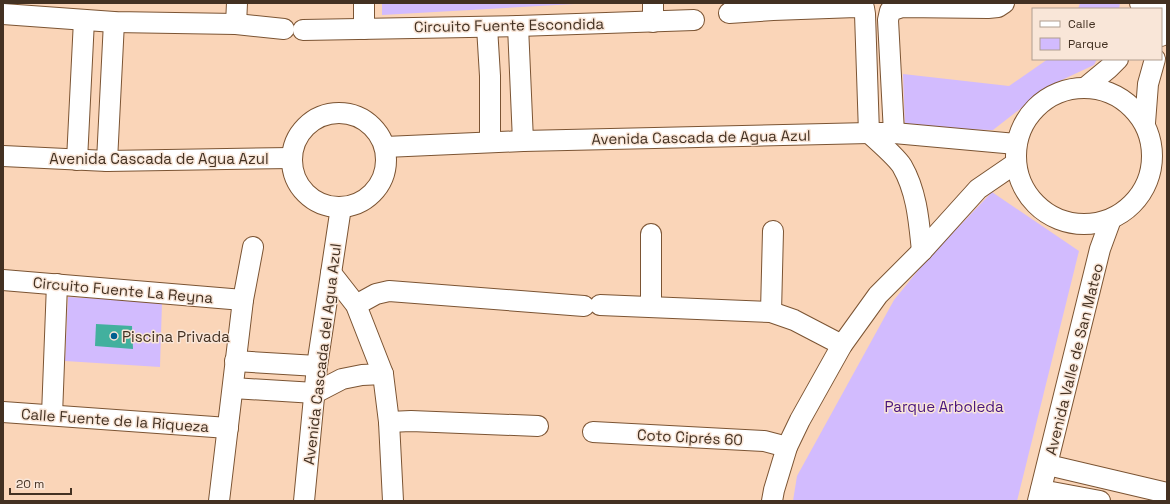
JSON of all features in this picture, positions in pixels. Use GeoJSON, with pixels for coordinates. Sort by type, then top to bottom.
{"type":"FeatureCollection","features":[{"type":"Feature","properties":{"kind":"street"},"geometry":{"type":"LineString","coordinates":[[236,24],[237,3]]}},
{"type":"Feature","properties":{"kind":"street"},"geometry":{"type":"LineString","coordinates":[[364,3],[364,29]]}},
{"type":"Feature","properties":{"kind":"street"},"geometry":{"type":"LineString","coordinates":[[894,133],[888,20],[890,11],[902,7],[988,8],[998,7],[1004,3]]}},
{"type":"Feature","properties":{"kind":"street"},"geometry":{"type":"LineString","coordinates":[[1139,3],[1159,8]]}},
{"type":"Feature","properties":{"kind":"street"},"geometry":{"type":"LineString","coordinates":[[729,13],[773,6],[856,6],[864,8],[868,65],[869,133],[902,166],[913,193],[918,216],[922,251]]}},
{"type":"Feature","properties":{"kind":"street","name":"Circuito Fuente Escondida"},"geometry":{"type":"LineString","coordinates":[[3,14],[114,22],[236,24],[293,29],[518,26],[653,12],[694,20]]}},
{"type":"Feature","properties":{"kind":"street"},"geometry":{"type":"LineString","coordinates":[[1162,32],[1167,15]]}},
{"type":"Feature","properties":{"kind":"street"},"geometry":{"type":"LineString","coordinates":[[77,160],[84,20]]}},
{"type":"Feature","properties":{"kind":"street"},"geometry":{"type":"LineString","coordinates":[[107,161],[114,22]]}},
{"type":"Feature","properties":{"kind":"street"},"geometry":{"type":"LineString","coordinates":[[518,26],[523,141]]}},
{"type":"Feature","properties":{"kind":"street"},"geometry":{"type":"LineString","coordinates":[[487,27],[490,76],[490,142]]}},
{"type":"Feature","properties":{"kind":"street"},"geometry":{"type":"LineString","coordinates":[[1086,87],[1117,60]]}},
{"type":"Feature","properties":{"kind":"street"},"geometry":{"type":"LineString","coordinates":[[1144,123],[1148,84],[1154,60]]}},
{"type":"Feature","properties":{"kind":"street"},"geometry":{"type":"LineString","coordinates":[[1086,87],[1109,92],[1130,105],[1144,123],[1152,145],[1152,167],[1144,188],[1130,206],[1112,219],[1089,224],[1070,223],[1053,217],[1035,203],[1022,185],[1016,154],[1022,126],[1033,110],[1049,97],[1067,90],[1086,87]]}},
{"type":"Feature","properties":{"kind":"street"},"geometry":{"type":"LineString","coordinates":[[341,112],[356,116],[369,123],[379,134],[385,147],[387,161],[384,175],[378,188],[368,198],[355,205],[341,207],[325,206],[311,199],[300,188],[293,173],[291,158],[294,143],[302,130],[313,120],[326,114],[341,112]]}},
{"type":"Feature","properties":{"kind":"street","name":"Avenida Cascada de Agua Azul"},"geometry":{"type":"LineString","coordinates":[[385,147],[523,141],[894,133],[1016,154]]}},
{"type":"Feature","properties":{"kind":"street"},"geometry":{"type":"LineString","coordinates":[[772,501],[786,447],[842,345],[878,295],[922,251],[978,189],[1016,154]]}},
{"type":"Feature","properties":{"kind":"street","name":"Avenida Cascada de Agua Azul"},"geometry":{"type":"LineString","coordinates":[[3,156],[107,161],[291,158]]}},
{"type":"Feature","properties":{"kind":"street","name":"Avenida Cascada del Agua Azul"},"geometry":{"type":"LineString","coordinates":[[304,501],[317,366],[341,207]]}},
{"type":"Feature","properties":{"kind":"street","name":"Avenida Valle de San Mateo"},"geometry":{"type":"LineString","coordinates":[[1040,495],[1100,249],[1112,219]]}},
{"type":"Feature","properties":{"kind":"street"},"geometry":{"type":"LineString","coordinates":[[771,312],[773,231]]}},
{"type":"Feature","properties":{"kind":"street"},"geometry":{"type":"LineString","coordinates":[[651,234],[651,306]]}},
{"type":"Feature","properties":{"kind":"street"},"geometry":{"type":"LineString","coordinates":[[219,501],[243,300],[253,247]]}},
{"type":"Feature","properties":{"kind":"street"},"geometry":{"type":"LineString","coordinates":[[331,273],[356,305],[383,374],[389,422],[393,501]]}},
{"type":"Feature","properties":{"kind":"street","name":"Circuito Fuente La Reyna"},"geometry":{"type":"LineString","coordinates":[[3,280],[243,300]]}},
{"type":"Feature","properties":{"kind":"street"},"geometry":{"type":"LineString","coordinates":[[52,415],[57,284]]}},
{"type":"Feature","properties":{"kind":"street"},"geometry":{"type":"LineString","coordinates":[[356,305],[376,294],[389,291],[592,306],[651,306],[771,312],[794,320],[842,345]]}},
{"type":"Feature","properties":{"kind":"street"},"geometry":{"type":"LineString","coordinates":[[235,361],[317,366]]}},
{"type":"Feature","properties":{"kind":"street"},"geometry":{"type":"LineString","coordinates":[[232,388],[315,393],[342,379],[362,374],[383,374]]}},
{"type":"Feature","properties":{"kind":"street","name":"Calle Fuente de la Riqueza"},"geometry":{"type":"LineString","coordinates":[[3,412],[228,428]]}},
{"type":"Feature","properties":{"kind":"street"},"geometry":{"type":"LineString","coordinates":[[389,422],[411,421],[538,426]]}},
{"type":"Feature","properties":{"kind":"street","name":"Coto Ciprés 60"},"geometry":{"type":"LineString","coordinates":[[594,432],[764,441],[786,447]]}},
{"type":"Feature","properties":{"kind":"street"},"geometry":{"type":"LineString","coordinates":[[1048,465],[1167,493]]}},
{"type":"Feature","properties":{"kind":"street"},"geometry":{"type":"LineString","coordinates":[[1040,495],[1100,501]]}},
{"type":"Feature","properties":{"kind":"green space"},"geometry":{"type":"Polygon","coordinates":[[[382,3],[592,3],[382,15],[382,3]]]}},
{"type":"Feature","properties":{"kind":"green space"},"geometry":{"type":"Polygon","coordinates":[[[1080,3],[1120,3],[1119,8],[1078,8],[1080,3]]]}},
{"type":"Feature","properties":{"kind":"green space"},"geometry":{"type":"Polygon","coordinates":[[[1047,60],[1096,60],[1094,65],[1051,85],[993,130],[905,128],[903,74],[1009,86],[1047,60]]]}},
{"type":"Feature","properties":{"kind":"green space","name":"Parque Arboleda"},"geometry":{"type":"Polygon","coordinates":[[[992,192],[1079,251],[1017,501],[793,501],[797,476],[894,300],[925,262],[992,192]]]}},
{"type":"Feature","properties":{"kind":"green space"},"geometry":{"type":"Polygon","coordinates":[[[68,297],[162,302],[160,367],[65,361],[68,297]]]}},
{"type":"Feature","properties":{"kind":"water","name":"Piscina Privada"},"geometry":{"type":"Polygon","coordinates":[[[96,324],[132,326],[133,349],[95,346],[96,324]]]}},
{"type":"Feature","properties":{"kind":"place","name":"Piscina Privada"},"geometry":{"type":"Point","coordinates":[114,336]}}]}
